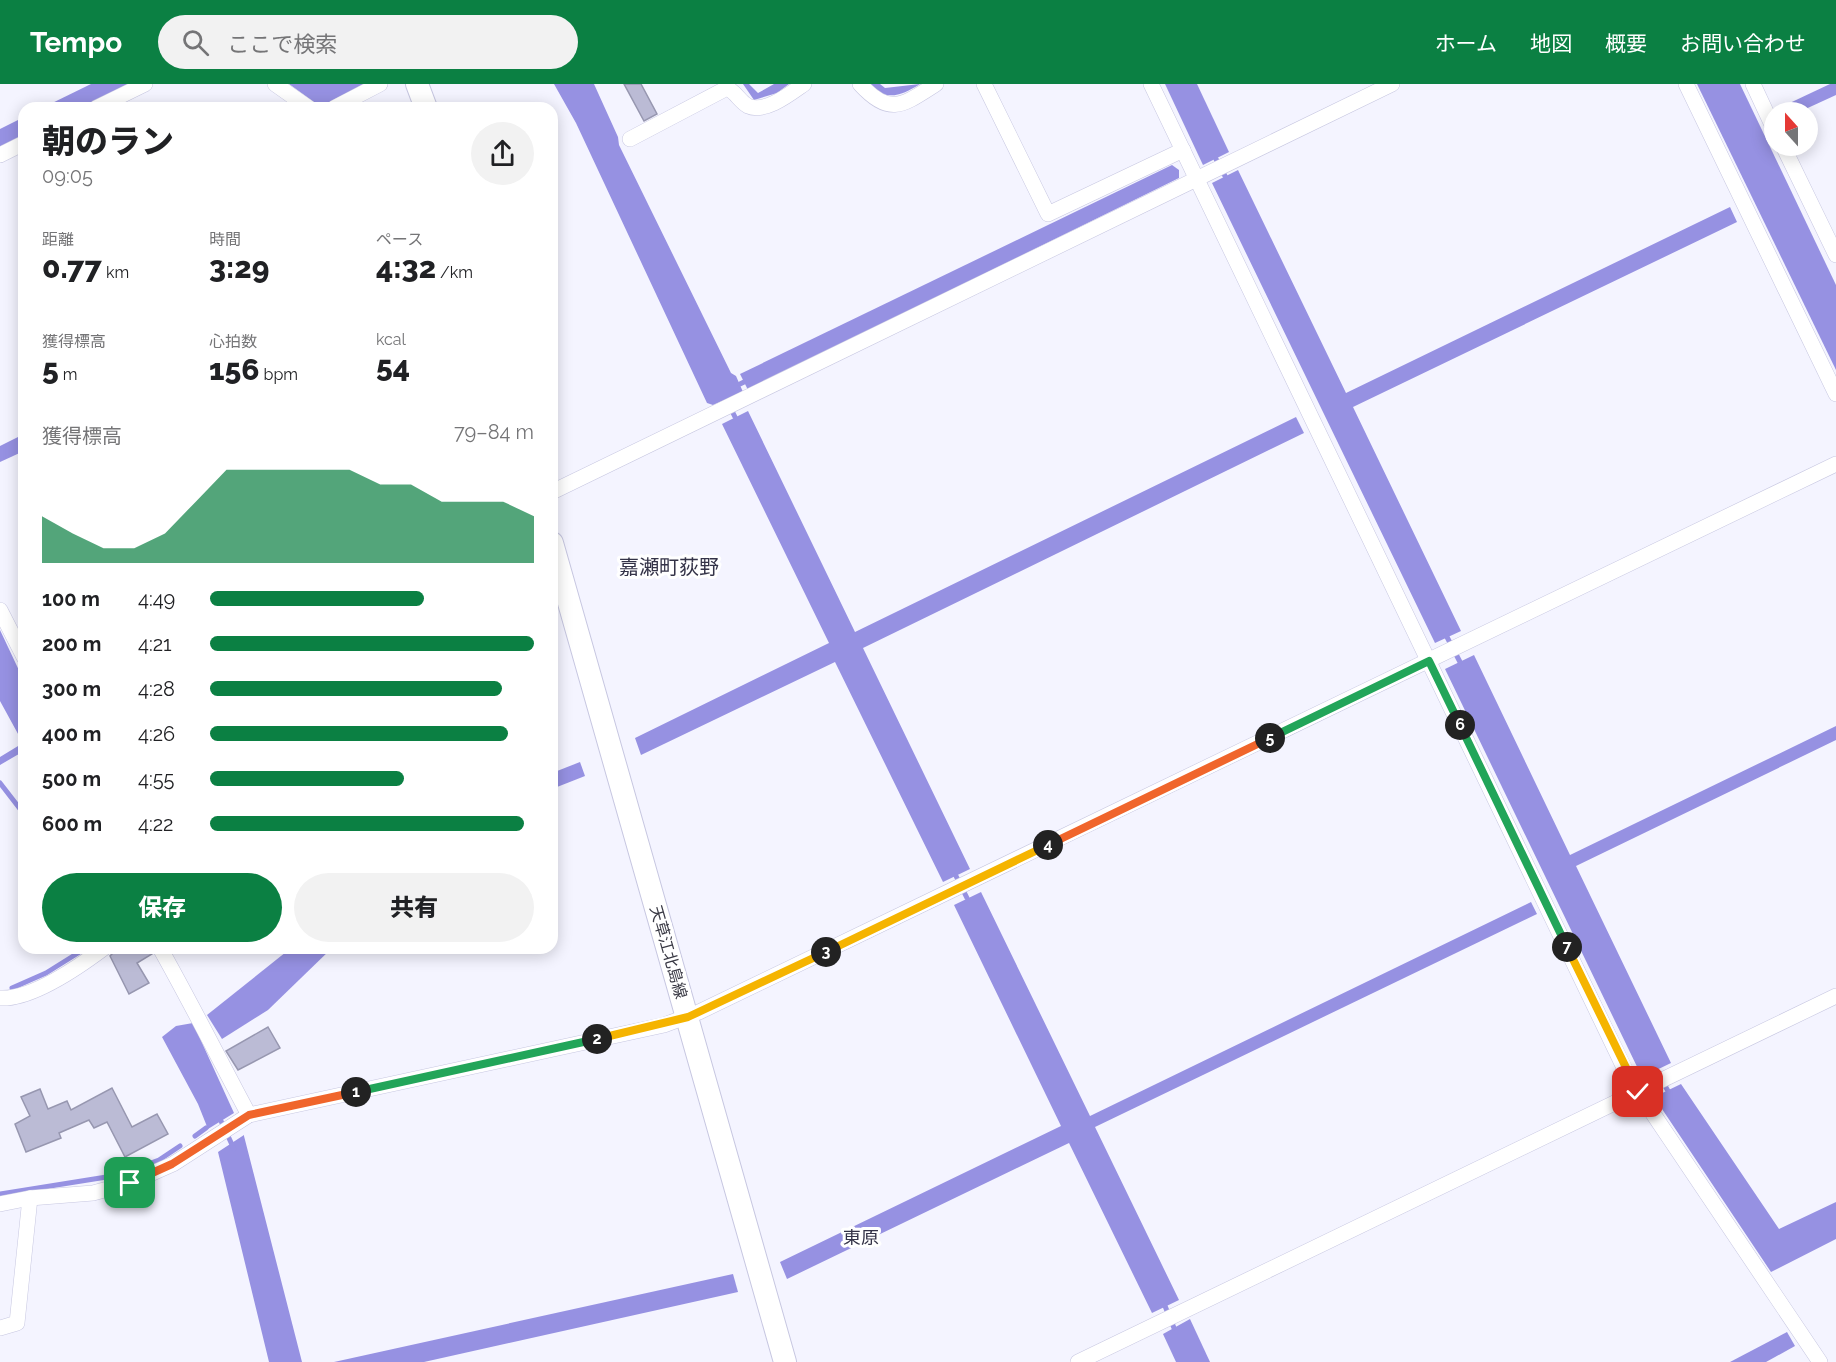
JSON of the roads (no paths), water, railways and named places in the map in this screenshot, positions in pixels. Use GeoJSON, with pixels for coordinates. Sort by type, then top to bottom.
{"type":"FeatureCollection","features":[{"type":"Feature","properties":{"kind":"street"},"geometry":{"type":"LineString","coordinates":[[108,102],[145,84]]}},
{"type":"Feature","properties":{"kind":"street"},"geometry":{"type":"LineString","coordinates":[[275,84],[300,102]]}},
{"type":"Feature","properties":{"kind":"street"},"geometry":{"type":"LineString","coordinates":[[346,102],[380,84]]}},
{"type":"Feature","properties":{"kind":"street"},"geometry":{"type":"LineString","coordinates":[[417,84],[424,102]]}},
{"type":"Feature","properties":{"kind":"street"},"geometry":{"type":"LineString","coordinates":[[860,84],[876,101],[895,105],[916,97],[936,84]]}},
{"type":"Feature","properties":{"kind":"street"},"geometry":{"type":"LineString","coordinates":[[984,84],[1048,214],[1183,150]]}},
{"type":"Feature","properties":{"kind":"street"},"geometry":{"type":"LineString","coordinates":[[1150,84],[1638,1092],[1820,1362]]}},
{"type":"Feature","properties":{"kind":"street"},"geometry":{"type":"LineString","coordinates":[[558,489],[1392,84]]}},
{"type":"Feature","properties":{"kind":"street"},"geometry":{"type":"LineString","coordinates":[[1686,84],[1836,394]]}},
{"type":"Feature","properties":{"kind":"street"},"geometry":{"type":"LineString","coordinates":[[1753,84],[1764,108]]}},
{"type":"Feature","properties":{"kind":"street"},"geometry":{"type":"LineString","coordinates":[[630,139],[727,88],[735,92],[746,105],[754,108],[772,104],[798,86]]}},
{"type":"Feature","properties":{"kind":"street"},"geometry":{"type":"LineString","coordinates":[[0,155],[18,146]]}},
{"type":"Feature","properties":{"kind":"street"},"geometry":{"type":"LineString","coordinates":[[1788,156],[1836,255]]}},
{"type":"Feature","properties":{"kind":"street"},"geometry":{"type":"LineString","coordinates":[[0,1204],[30,1198],[93,1192],[130,1183],[172,1164],[249,1115],[664,1025],[688,1017],[1836,464]]}},
{"type":"Feature","properties":{"kind":"street","name":"天草江北島線"},"geometry":{"type":"LineString","coordinates":[[558,564],[785,1362]]}},
{"type":"Feature","properties":{"kind":"street"},"geometry":{"type":"LineString","coordinates":[[0,610],[18,645]]}},
{"type":"Feature","properties":{"kind":"street"},"geometry":{"type":"LineString","coordinates":[[1,994],[54,980],[95,954]]}},
{"type":"Feature","properties":{"kind":"street"},"geometry":{"type":"LineString","coordinates":[[163,954],[249,1115]]}},
{"type":"Feature","properties":{"kind":"street"},"geometry":{"type":"LineString","coordinates":[[1078,1362],[1836,996]]}},
{"type":"Feature","properties":{"kind":"street"},"geometry":{"type":"LineString","coordinates":[[0,1328],[17,1323],[30,1198]]}},
{"type":"Feature","properties":{"kind":"waterway"},"geometry":{"type":"LineString","coordinates":[[1216,159],[1225,176]]}},
{"type":"Feature","properties":{"kind":"waterway"},"geometry":{"type":"LineString","coordinates":[[740,384],[744,382]]}},
{"type":"Feature","properties":{"kind":"waterway"},"geometry":{"type":"LineString","coordinates":[[730,407],[735,417]]}},
{"type":"Feature","properties":{"kind":"waterway"},"geometry":{"type":"LineString","coordinates":[[1447,637],[1460,662]]}},
{"type":"Feature","properties":{"kind":"waterway"},"geometry":{"type":"LineString","coordinates":[[0,783],[18,806]]}},
{"type":"Feature","properties":{"kind":"waterway"},"geometry":{"type":"LineString","coordinates":[[956,876],[967,898]]}},
{"type":"Feature","properties":{"kind":"waterway"},"geometry":{"type":"LineString","coordinates":[[12,988],[46,973],[76,954]]}},
{"type":"Feature","properties":{"kind":"waterway"},"geometry":{"type":"LineString","coordinates":[[1656,1070],[1668,1091]]}},
{"type":"Feature","properties":{"kind":"waterway"},"geometry":{"type":"LineString","coordinates":[[221,1121],[234,1149]]}},
{"type":"Feature","properties":{"kind":"waterway"},"geometry":{"type":"LineString","coordinates":[[195,1136],[206,1128]]}},
{"type":"Feature","properties":{"kind":"waterway"},"geometry":{"type":"LineString","coordinates":[[132,1170],[159,1160],[180,1146]]}},
{"type":"Feature","properties":{"kind":"waterway"},"geometry":{"type":"LineString","coordinates":[[0,1194],[119,1175]]}},
{"type":"Feature","properties":{"kind":"waterway"},"geometry":{"type":"LineString","coordinates":[[1165,1306],[1174,1328]]}},
{"type":"Feature","properties":{"kind":"district","name":"嘉瀬町荻野"},"geometry":{"type":"Point","coordinates":[669,567]}},
{"type":"Feature","properties":{"kind":"district","name":"東原"},"geometry":{"type":"Point","coordinates":[861,1238]}}]}
